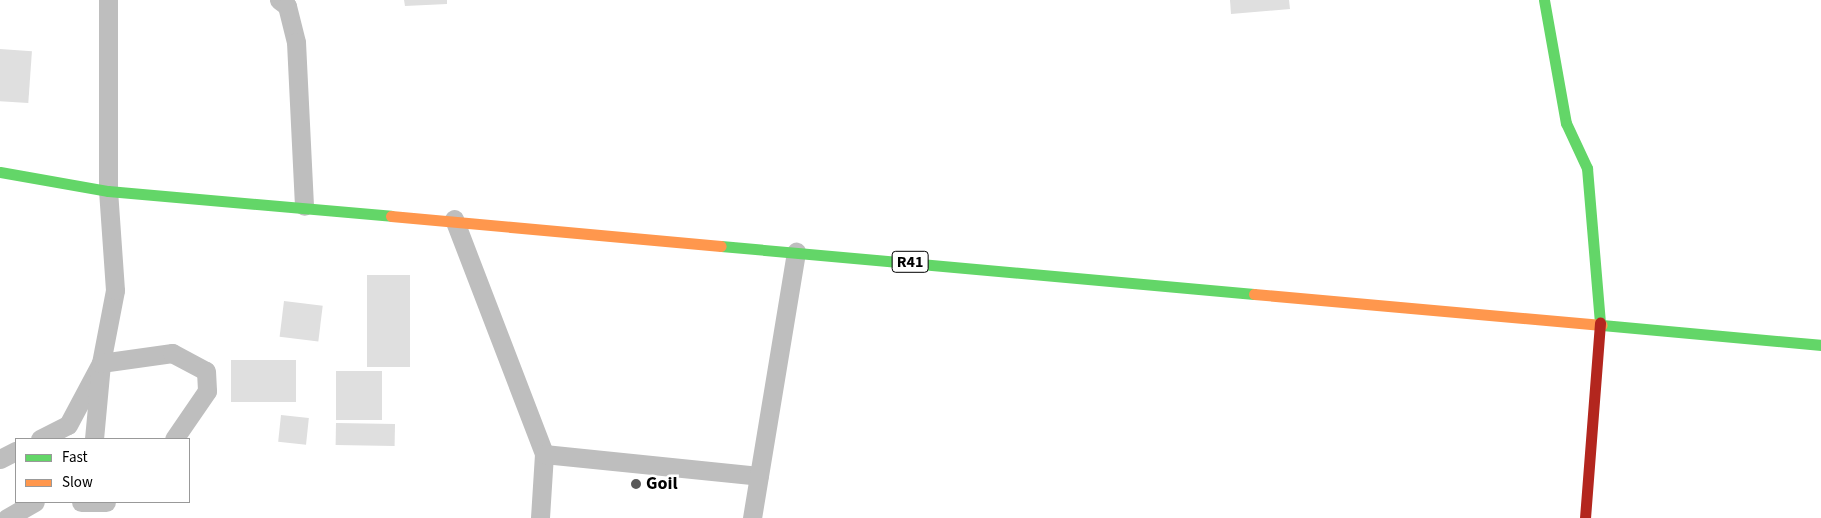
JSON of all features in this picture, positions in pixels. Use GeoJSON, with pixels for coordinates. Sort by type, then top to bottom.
{"type":"FeatureCollection","features":[{"type":"Feature","properties":{"kind":"main road"},"geometry":{"type":"LineString","coordinates":[[1544,0],[1566,123],[1587,168],[1600,324],[1586,518]]}},
{"type":"Feature","properties":{"kind":"main road","name":"R41"},"geometry":{"type":"LineString","coordinates":[[0,172],[108,191],[454,219],[1821,345]]}},
{"type":"Feature","properties":{"kind":"lane"},"geometry":{"type":"LineString","coordinates":[[94,438],[100,364],[115,290],[108,191],[108,0]]}},
{"type":"Feature","properties":{"kind":"lane"},"geometry":{"type":"LineString","coordinates":[[279,0],[287,6],[296,42],[304,206]]}},
{"type":"Feature","properties":{"kind":"lane"},"geometry":{"type":"LineString","coordinates":[[454,219],[544,454],[540,518]]}},
{"type":"Feature","properties":{"kind":"lane"},"geometry":{"type":"LineString","coordinates":[[752,518],[796,252]]}},
{"type":"Feature","properties":{"kind":"lane"},"geometry":{"type":"LineString","coordinates":[[100,364],[172,354],[206,371],[207,391],[175,438]]}},
{"type":"Feature","properties":{"kind":"lane"},"geometry":{"type":"LineString","coordinates":[[42,438],[68,425],[100,364]]}},
{"type":"Feature","properties":{"kind":"lane"},"geometry":{"type":"LineString","coordinates":[[0,459],[15,452]]}},
{"type":"Feature","properties":{"kind":"lane"},"geometry":{"type":"LineString","coordinates":[[544,454],[759,476]]}},
{"type":"Feature","properties":{"kind":"lane"},"geometry":{"type":"LineString","coordinates":[[7,518],[33,503]]}},
{"type":"Feature","properties":{"kind":"lane"},"geometry":{"type":"LineString","coordinates":[[86,503],[102,507]]}},
{"type":"Feature","properties":{"kind":"building"},"geometry":{"type":"Polygon","coordinates":[[[404,0],[447,0],[447,4],[405,6],[404,0]]]}},
{"type":"Feature","properties":{"kind":"building"},"geometry":{"type":"Polygon","coordinates":[[[1230,0],[1289,0],[1290,9],[1231,14],[1230,0]]]}},
{"type":"Feature","properties":{"kind":"building"},"geometry":{"type":"Polygon","coordinates":[[[0,49],[32,51],[28,103],[0,101],[0,49]]]}},
{"type":"Feature","properties":{"kind":"building"},"geometry":{"type":"Polygon","coordinates":[[[367,275],[410,275],[410,367],[367,367],[367,275]]]}},
{"type":"Feature","properties":{"kind":"building"},"geometry":{"type":"Polygon","coordinates":[[[284,301],[323,306],[318,341],[280,337],[284,301]]]}},
{"type":"Feature","properties":{"kind":"building"},"geometry":{"type":"Polygon","coordinates":[[[231,360],[296,360],[296,402],[231,402],[231,360]]]}},
{"type":"Feature","properties":{"kind":"building"},"geometry":{"type":"Polygon","coordinates":[[[336,371],[382,371],[382,420],[336,420],[336,371]]]}},
{"type":"Feature","properties":{"kind":"building"},"geometry":{"type":"Polygon","coordinates":[[[281,415],[309,418],[306,445],[278,442],[281,415]]]}},
{"type":"Feature","properties":{"kind":"building"},"geometry":{"type":"Polygon","coordinates":[[[336,423],[395,424],[395,446],[336,445],[336,423]]]}},
{"type":"Feature","properties":{"kind":"traffic: fast"},"geometry":{"type":"LineString","coordinates":[[1544,0],[1566,123],[1587,168],[1600,323]]}},
{"type":"Feature","properties":{"kind":"traffic: fast"},"geometry":{"type":"LineString","coordinates":[[0,172],[108,191],[391,216]]}},
{"type":"Feature","properties":{"kind":"traffic: fast"},"geometry":{"type":"LineString","coordinates":[[721,246],[1254,294]]}},
{"type":"Feature","properties":{"kind":"traffic: fast"},"geometry":{"type":"LineString","coordinates":[[1602,325],[1821,345]]}},
{"type":"Feature","properties":{"kind":"traffic: slow"},"geometry":{"type":"LineString","coordinates":[[391,216],[721,246]]}},
{"type":"Feature","properties":{"kind":"traffic: slow"},"geometry":{"type":"LineString","coordinates":[[1254,294],[1602,325]]}},
{"type":"Feature","properties":{"kind":"traffic: jam"},"geometry":{"type":"LineString","coordinates":[[1585,518],[1600,323]]}},
{"type":"Feature","properties":{"kind":"place","name":"Goil"},"geometry":{"type":"Point","coordinates":[636,484]}}]}
